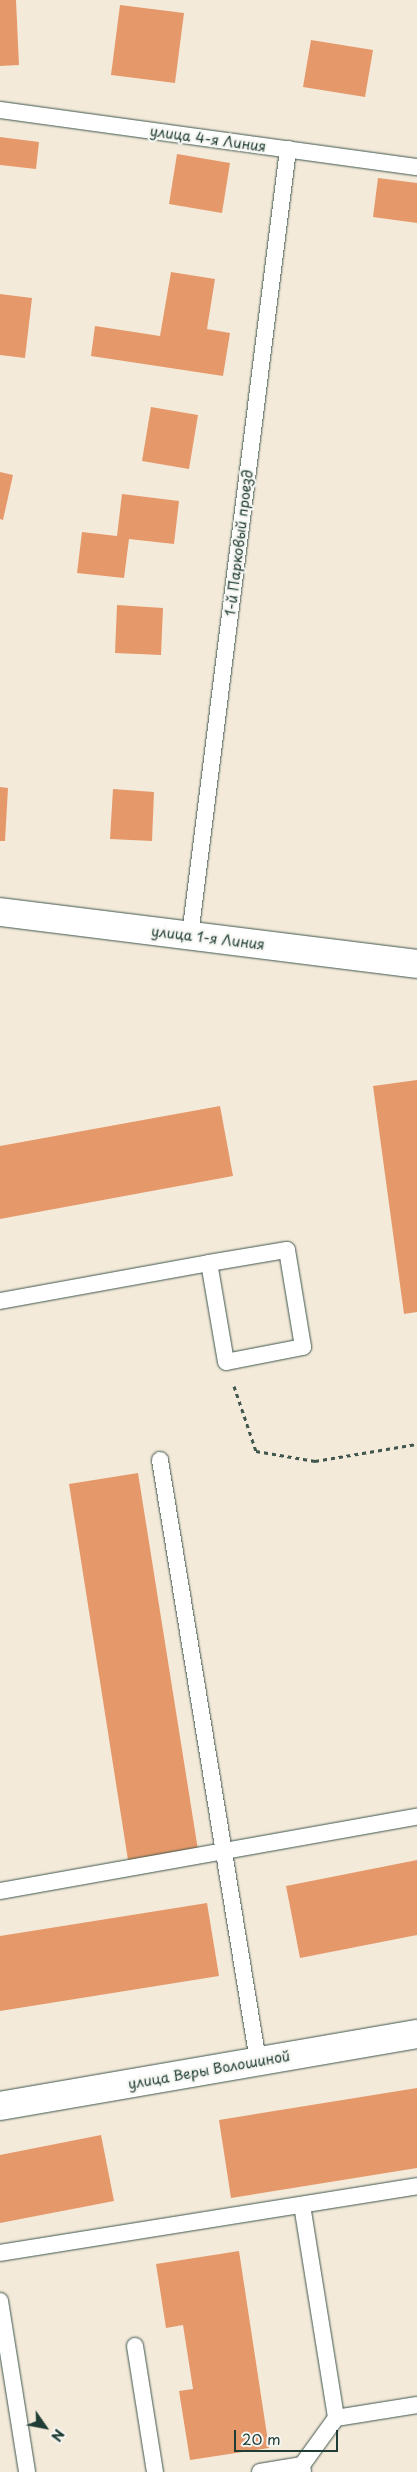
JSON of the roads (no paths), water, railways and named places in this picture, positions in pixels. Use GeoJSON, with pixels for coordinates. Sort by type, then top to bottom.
{"type":"FeatureCollection","features":[{"type":"Feature","properties":{"kind":"street","name":"улица 1-я Линия"},"geometry":{"type":"LineString","coordinates":[[0,912],[417,964]]}},
{"type":"Feature","properties":{"kind":"street","name":"улица Веры Волошиной"},"geometry":{"type":"LineString","coordinates":[[0,2106],[417,2034]]}},
{"type":"Feature","properties":{"kind":"lane","name":"улица 4-я Линия"},"geometry":{"type":"LineString","coordinates":[[0,110],[417,167]]}},
{"type":"Feature","properties":{"kind":"lane","name":"1-й Парковый проезд"},"geometry":{"type":"LineString","coordinates":[[190,936],[288,149]]}},
{"type":"Feature","properties":{"kind":"lane"},"geometry":{"type":"LineString","coordinates":[[0,1301],[209,1263],[287,1250],[303,1347],[226,1362],[209,1263]]}},
{"type":"Feature","properties":{"kind":"lane"},"geometry":{"type":"LineString","coordinates":[[160,1460],[222,1850],[258,2061]]}},
{"type":"Feature","properties":{"kind":"lane"},"geometry":{"type":"LineString","coordinates":[[0,1891],[417,1816]]}},
{"type":"Feature","properties":{"kind":"lane"},"geometry":{"type":"LineString","coordinates":[[0,2253],[417,2186]]}},
{"type":"Feature","properties":{"kind":"lane"},"geometry":{"type":"LineString","coordinates":[[260,2472],[302,2469],[336,2418],[302,2205]]}},
{"type":"Feature","properties":{"kind":"lane"},"geometry":{"type":"LineString","coordinates":[[0,2301],[4,2352],[27,2472]]}},
{"type":"Feature","properties":{"kind":"lane"},"geometry":{"type":"LineString","coordinates":[[135,2346],[155,2472]]}},
{"type":"Feature","properties":{"kind":"lane"},"geometry":{"type":"LineString","coordinates":[[336,2418],[417,2405]]}}]}
